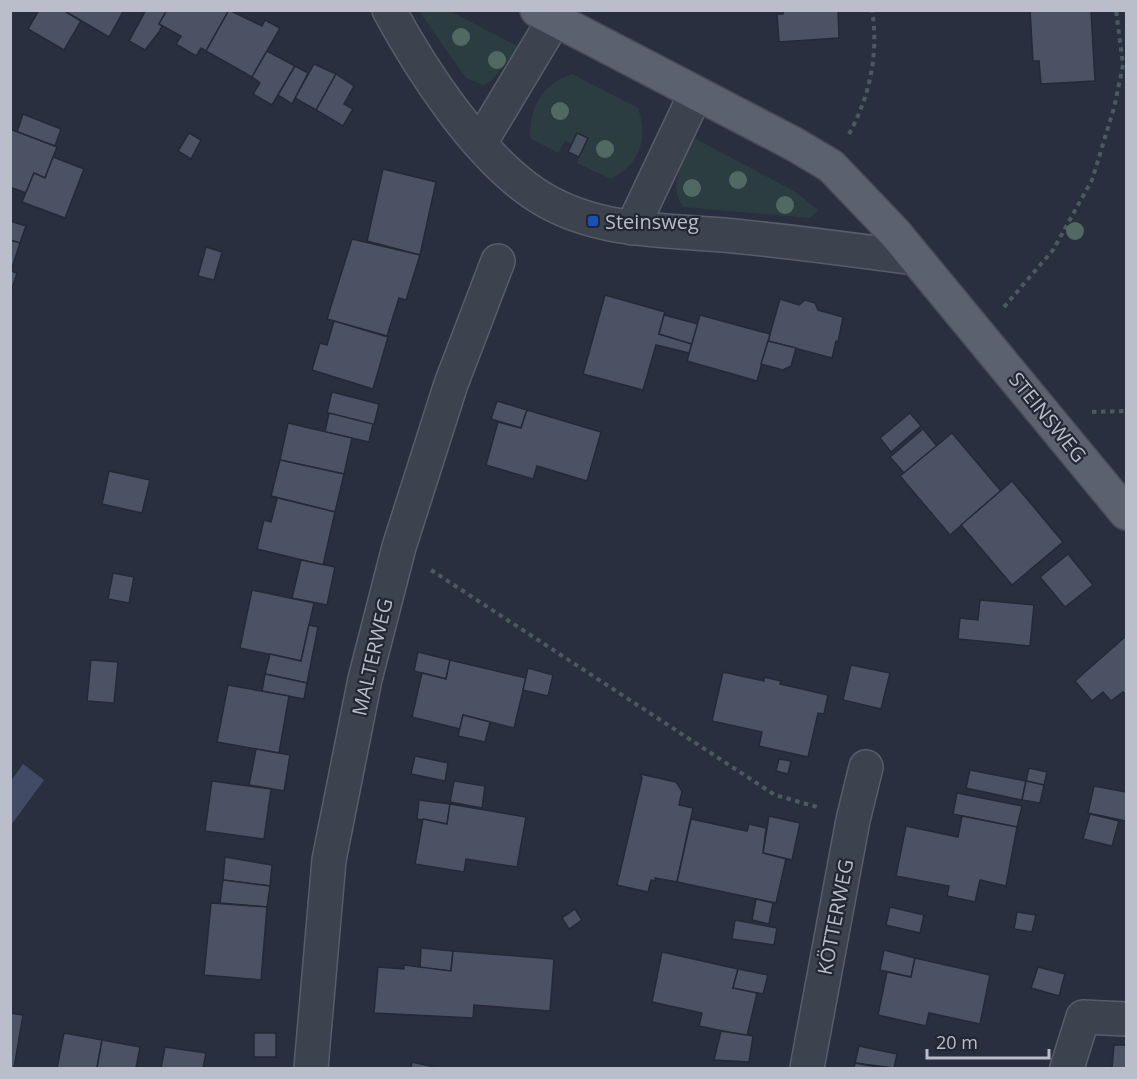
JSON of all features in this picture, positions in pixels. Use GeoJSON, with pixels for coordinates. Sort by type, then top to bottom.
{"type":"FeatureCollection","features":[{"type":"Feature","properties":{"kind":"main road","name":"STEINSWEG"},"geometry":{"type":"LineString","coordinates":[[546,15],[794,144],[831,166],[895,233],[1126,513]]}},
{"type":"Feature","properties":{"kind":"street"},"geometry":{"type":"LineString","coordinates":[[389,10],[415,57],[480,143],[498,163],[542,198],[593,221],[632,228],[733,236],[914,258]]}},
{"type":"Feature","properties":{"kind":"street"},"geometry":{"type":"LineString","coordinates":[[480,143],[546,15]]}},
{"type":"Feature","properties":{"kind":"street"},"geometry":{"type":"LineString","coordinates":[[632,228],[696,93]]}},
{"type":"Feature","properties":{"kind":"street","name":"MALTERWEG"},"geometry":{"type":"LineString","coordinates":[[311,1068],[328,860],[365,679],[399,547],[451,384],[498,261]]}},
{"type":"Feature","properties":{"kind":"street","name":"KÖTTERWEG"},"geometry":{"type":"LineString","coordinates":[[807,1068],[853,820],[866,767]]}},
{"type":"Feature","properties":{"kind":"street"},"geometry":{"type":"LineString","coordinates":[[1067,1068],[1083,1017],[1126,1018]]}},
{"type":"Feature","properties":{"kind":"path"},"geometry":{"type":"LineString","coordinates":[[831,166],[861,112],[870,83],[875,31],[872,10]]}},
{"type":"Feature","properties":{"kind":"path"},"geometry":{"type":"LineString","coordinates":[[980,334],[1053,250],[1092,180],[1114,108],[1123,65],[1116,10]]}},
{"type":"Feature","properties":{"kind":"path"},"geometry":{"type":"LineString","coordinates":[[1090,412],[1126,411]]}},
{"type":"Feature","properties":{"kind":"path"},"geometry":{"type":"LineString","coordinates":[[399,547],[775,795],[853,820]]}},
{"type":"Feature","properties":{"kind":"shaded area"},"geometry":{"type":"Polygon","coordinates":[[[419,11],[450,11],[519,47],[492,80],[484,85],[466,78],[419,11]]]}},
{"type":"Feature","properties":{"kind":"shaded area"},"geometry":{"type":"Polygon","coordinates":[[[572,74],[638,108],[642,130],[640,149],[629,166],[611,179],[577,163],[588,138],[578,133],[572,144],[565,141],[558,153],[530,138],[532,116],[540,98],[553,84],[572,74]]]}},
{"type":"Feature","properties":{"kind":"shaded area"},"geometry":{"type":"Polygon","coordinates":[[[692,137],[794,191],[818,210],[810,218],[684,207],[679,200],[677,182],[692,137]]]}},
{"type":"Feature","properties":{"kind":"water"},"geometry":{"type":"Polygon","coordinates":[[[23,764],[44,780],[11,825],[11,781],[23,764]]]}},
{"type":"Feature","properties":{"kind":"building"},"geometry":{"type":"Polygon","coordinates":[[[39,10],[63,10],[81,21],[64,50],[28,29],[39,10]]]}},
{"type":"Feature","properties":{"kind":"building"},"geometry":{"type":"Polygon","coordinates":[[[63,10],[124,10],[109,37],[63,10]]]}},
{"type":"Feature","properties":{"kind":"building"},"geometry":{"type":"Polygon","coordinates":[[[146,10],[167,10],[159,24],[162,26],[159,32],[145,50],[129,41],[146,10]]]}},
{"type":"Feature","properties":{"kind":"building"},"geometry":{"type":"Polygon","coordinates":[[[167,10],[229,10],[206,51],[201,48],[196,56],[176,44],[181,36],[159,24],[167,10]]]}},
{"type":"Feature","properties":{"kind":"building"},"geometry":{"type":"Polygon","coordinates":[[[229,10],[262,26],[265,20],[280,28],[252,77],[206,51],[229,10]]]}},
{"type":"Feature","properties":{"kind":"building"},"geometry":{"type":"Polygon","coordinates":[[[783,10],[838,10],[839,38],[779,42],[777,14],[783,14],[783,10]]]}},
{"type":"Feature","properties":{"kind":"building"},"geometry":{"type":"Polygon","coordinates":[[[1030,10],[1091,10],[1095,81],[1041,84],[1039,61],[1033,61],[1030,10]]]}},
{"type":"Feature","properties":{"kind":"building"},"geometry":{"type":"Polygon","coordinates":[[[267,51],[295,66],[272,105],[253,94],[260,83],[252,77],[267,51]]]}},
{"type":"Feature","properties":{"kind":"building"},"geometry":{"type":"Polygon","coordinates":[[[314,64],[336,74],[316,110],[295,98],[314,64]]]}},
{"type":"Feature","properties":{"kind":"building"},"geometry":{"type":"Polygon","coordinates":[[[295,66],[308,73],[292,104],[278,95],[295,66]]]}},
{"type":"Feature","properties":{"kind":"building"},"geometry":{"type":"Polygon","coordinates":[[[336,74],[354,86],[344,104],[353,109],[343,126],[316,110],[336,74]]]}},
{"type":"Feature","properties":{"kind":"building"},"geometry":{"type":"Polygon","coordinates":[[[23,114],[61,129],[55,146],[17,132],[23,114]]]}},
{"type":"Feature","properties":{"kind":"building"},"geometry":{"type":"Polygon","coordinates":[[[10,129],[57,147],[45,178],[34,173],[26,193],[10,187],[10,129]]]}},
{"type":"Feature","properties":{"kind":"building"},"geometry":{"type":"Polygon","coordinates":[[[189,133],[201,140],[191,159],[178,151],[189,133]]]}},
{"type":"Feature","properties":{"kind":"building"},"geometry":{"type":"Polygon","coordinates":[[[577,133],[588,138],[579,157],[568,152],[577,133]]]}},
{"type":"Feature","properties":{"kind":"building"},"geometry":{"type":"Polygon","coordinates":[[[53,157],[84,169],[65,218],[22,202],[34,173],[45,178],[53,157]]]}},
{"type":"Feature","properties":{"kind":"building"},"geometry":{"type":"Polygon","coordinates":[[[383,169],[436,182],[420,255],[367,241],[383,169]]]}},
{"type":"Feature","properties":{"kind":"building"},"geometry":{"type":"Polygon","coordinates":[[[10,221],[26,226],[20,243],[10,240],[10,221]]]}},
{"type":"Feature","properties":{"kind":"building"},"geometry":{"type":"Polygon","coordinates":[[[352,239],[420,255],[406,300],[399,298],[387,336],[327,319],[352,239]]]}},
{"type":"Feature","properties":{"kind":"building"},"geometry":{"type":"Polygon","coordinates":[[[10,240],[20,243],[11,271],[17,273],[10,295],[10,240]]]}},
{"type":"Feature","properties":{"kind":"building"},"geometry":{"type":"Polygon","coordinates":[[[206,247],[222,252],[214,280],[198,276],[206,247]]]}},
{"type":"Feature","properties":{"kind":"building"},"geometry":{"type":"Polygon","coordinates":[[[605,295],[665,312],[659,334],[692,344],[689,353],[656,345],[643,390],[583,374],[605,295]]]}},
{"type":"Feature","properties":{"kind":"building"},"geometry":{"type":"Polygon","coordinates":[[[780,299],[799,305],[805,300],[815,303],[818,310],[843,317],[832,358],[768,341],[780,299]]]}},
{"type":"Feature","properties":{"kind":"building"},"geometry":{"type":"Polygon","coordinates":[[[664,315],[698,324],[692,344],[659,334],[664,315]]]}},
{"type":"Feature","properties":{"kind":"building"},"geometry":{"type":"Polygon","coordinates":[[[700,315],[770,334],[757,381],[687,361],[700,315]]]}},
{"type":"Feature","properties":{"kind":"building"},"geometry":{"type":"Polygon","coordinates":[[[334,321],[388,337],[373,389],[312,370],[320,343],[327,345],[334,321]]]}},
{"type":"Feature","properties":{"kind":"building"},"geometry":{"type":"Polygon","coordinates":[[[768,341],[796,348],[791,366],[783,370],[761,364],[768,341]]]}},
{"type":"Feature","properties":{"kind":"building"},"geometry":{"type":"Polygon","coordinates":[[[332,392],[379,404],[374,425],[327,413],[332,392]]]}},
{"type":"Feature","properties":{"kind":"building"},"geometry":{"type":"Polygon","coordinates":[[[497,401],[527,410],[521,428],[491,419],[497,401]]]}},
{"type":"Feature","properties":{"kind":"building"},"geometry":{"type":"Polygon","coordinates":[[[527,410],[601,432],[587,481],[537,466],[533,479],[486,465],[498,422],[521,428],[527,410]]]}},
{"type":"Feature","properties":{"kind":"building"},"geometry":{"type":"Polygon","coordinates":[[[329,413],[373,424],[369,442],[325,432],[329,413]]]}},
{"type":"Feature","properties":{"kind":"building"},"geometry":{"type":"Polygon","coordinates":[[[910,413],[921,426],[891,452],[880,438],[910,413]]]}},
{"type":"Feature","properties":{"kind":"building"},"geometry":{"type":"Polygon","coordinates":[[[288,423],[352,438],[344,474],[280,460],[288,423]]]}},
{"type":"Feature","properties":{"kind":"building"},"geometry":{"type":"Polygon","coordinates":[[[923,429],[937,446],[904,473],[890,457],[923,429]]]}},
{"type":"Feature","properties":{"kind":"building"},"geometry":{"type":"Polygon","coordinates":[[[952,433],[1001,491],[950,535],[900,476],[952,433]]]}},
{"type":"Feature","properties":{"kind":"building"},"geometry":{"type":"Polygon","coordinates":[[[280,460],[344,474],[335,512],[271,496],[280,460]]]}},
{"type":"Feature","properties":{"kind":"building"},"geometry":{"type":"Polygon","coordinates":[[[109,471],[150,480],[142,513],[102,504],[109,471]]]}},
{"type":"Feature","properties":{"kind":"building"},"geometry":{"type":"Polygon","coordinates":[[[1012,481],[1063,542],[1012,585],[961,525],[1012,481]]]}},
{"type":"Feature","properties":{"kind":"building"},"geometry":{"type":"Polygon","coordinates":[[[270,496],[335,512],[323,565],[257,549],[264,520],[271,522],[277,499],[270,496]]]}},
{"type":"Feature","properties":{"kind":"building"},"geometry":{"type":"Polygon","coordinates":[[[1068,554],[1093,585],[1065,607],[1040,577],[1068,554]]]}},
{"type":"Feature","properties":{"kind":"building"},"geometry":{"type":"Polygon","coordinates":[[[301,560],[335,567],[327,605],[292,598],[301,560]]]}},
{"type":"Feature","properties":{"kind":"building"},"geometry":{"type":"Polygon","coordinates":[[[113,573],[134,577],[129,603],[108,599],[113,573]]]}},
{"type":"Feature","properties":{"kind":"building"},"geometry":{"type":"Polygon","coordinates":[[[252,590],[314,603],[301,661],[240,648],[252,590]]]}},
{"type":"Feature","properties":{"kind":"building"},"geometry":{"type":"Polygon","coordinates":[[[980,600],[1034,605],[1030,646],[958,639],[960,618],[978,620],[980,600]]]}},
{"type":"Feature","properties":{"kind":"building"},"geometry":{"type":"Polygon","coordinates":[[[309,625],[318,627],[307,683],[265,674],[270,654],[301,661],[309,625]]]}},
{"type":"Feature","properties":{"kind":"building"},"geometry":{"type":"Polygon","coordinates":[[[1126,636],[1126,695],[1123,692],[1111,701],[1103,692],[1092,701],[1075,681],[1126,636]]]}},
{"type":"Feature","properties":{"kind":"building"},"geometry":{"type":"Polygon","coordinates":[[[418,652],[450,660],[446,679],[414,671],[418,652]]]}},
{"type":"Feature","properties":{"kind":"building"},"geometry":{"type":"Polygon","coordinates":[[[91,660],[118,662],[114,703],[87,701],[91,660]]]}},
{"type":"Feature","properties":{"kind":"building"},"geometry":{"type":"Polygon","coordinates":[[[450,660],[526,678],[514,728],[463,715],[460,729],[412,717],[422,673],[446,679],[450,660]]]}},
{"type":"Feature","properties":{"kind":"building"},"geometry":{"type":"Polygon","coordinates":[[[851,665],[890,673],[881,709],[843,700],[851,665]]]}},
{"type":"Feature","properties":{"kind":"building"},"geometry":{"type":"Polygon","coordinates":[[[528,668],[553,675],[548,696],[523,690],[528,668]]]}},
{"type":"Feature","properties":{"kind":"building"},"geometry":{"type":"Polygon","coordinates":[[[723,672],[764,681],[764,677],[781,681],[780,684],[828,695],[824,714],[818,713],[808,757],[759,746],[762,732],[712,721],[723,672]]]}},
{"type":"Feature","properties":{"kind":"building"},"geometry":{"type":"Polygon","coordinates":[[[265,674],[307,683],[304,699],[262,691],[265,674]]]}},
{"type":"Feature","properties":{"kind":"building"},"geometry":{"type":"Polygon","coordinates":[[[228,685],[289,696],[279,753],[217,742],[228,685]]]}},
{"type":"Feature","properties":{"kind":"building"},"geometry":{"type":"Polygon","coordinates":[[[463,715],[490,722],[485,742],[458,736],[463,715]]]}},
{"type":"Feature","properties":{"kind":"building"},"geometry":{"type":"Polygon","coordinates":[[[256,749],[290,755],[284,791],[249,785],[256,749]]]}},
{"type":"Feature","properties":{"kind":"building"},"geometry":{"type":"Polygon","coordinates":[[[415,756],[448,763],[445,781],[411,774],[415,756]]]}},
{"type":"Feature","properties":{"kind":"building"},"geometry":{"type":"Polygon","coordinates":[[[779,759],[791,761],[788,774],[776,771],[779,759]]]}},
{"type":"Feature","properties":{"kind":"building"},"geometry":{"type":"Polygon","coordinates":[[[1029,768],[1047,772],[1044,785],[1026,781],[1029,768]]]}},
{"type":"Feature","properties":{"kind":"building"},"geometry":{"type":"Polygon","coordinates":[[[970,770],[1026,781],[1022,800],[966,788],[970,770]]]}},
{"type":"Feature","properties":{"kind":"building"},"geometry":{"type":"Polygon","coordinates":[[[640,774],[676,782],[682,791],[679,805],[693,808],[677,882],[655,878],[655,881],[651,880],[648,892],[617,885],[642,778],[640,774]]]}},
{"type":"Feature","properties":{"kind":"building"},"geometry":{"type":"Polygon","coordinates":[[[212,781],[271,789],[264,839],[205,831],[212,781]]]}},
{"type":"Feature","properties":{"kind":"building"},"geometry":{"type":"Polygon","coordinates":[[[454,781],[485,786],[482,808],[450,802],[454,781]]]}},
{"type":"Feature","properties":{"kind":"building"},"geometry":{"type":"Polygon","coordinates":[[[1026,781],[1044,785],[1040,803],[1022,800],[1026,781]]]}},
{"type":"Feature","properties":{"kind":"building"},"geometry":{"type":"Polygon","coordinates":[[[1094,786],[1126,792],[1126,821],[1088,813],[1094,786]]]}},
{"type":"Feature","properties":{"kind":"building"},"geometry":{"type":"Polygon","coordinates":[[[957,793],[1022,806],[1017,827],[953,814],[957,793]]]}},
{"type":"Feature","properties":{"kind":"building"},"geometry":{"type":"Polygon","coordinates":[[[419,800],[450,804],[447,824],[417,819],[419,800]]]}},
{"type":"Feature","properties":{"kind":"building"},"geometry":{"type":"Polygon","coordinates":[[[450,804],[526,817],[517,867],[466,859],[464,872],[415,864],[423,819],[447,824],[450,804]]]}},
{"type":"Feature","properties":{"kind":"building"},"geometry":{"type":"Polygon","coordinates":[[[1090,814],[1119,821],[1112,846],[1083,839],[1090,814]]]}},
{"type":"Feature","properties":{"kind":"building"},"geometry":{"type":"Polygon","coordinates":[[[769,816],[800,823],[792,860],[763,853],[769,816]]]}},
{"type":"Feature","properties":{"kind":"building"},"geometry":{"type":"Polygon","coordinates":[[[962,816],[1017,827],[1006,886],[980,880],[975,902],[947,896],[949,886],[896,876],[906,826],[958,837],[962,816]]]}},
{"type":"Feature","properties":{"kind":"building"},"geometry":{"type":"Polygon","coordinates":[[[691,819],[747,831],[749,824],[766,828],[763,853],[786,859],[776,903],[677,882],[691,819]]]}},
{"type":"Feature","properties":{"kind":"building"},"geometry":{"type":"Polygon","coordinates":[[[225,857],[272,865],[270,886],[223,880],[225,857]]]}},
{"type":"Feature","properties":{"kind":"building"},"geometry":{"type":"Polygon","coordinates":[[[223,880],[270,886],[267,907],[220,903],[223,880]]]}},
{"type":"Feature","properties":{"kind":"building"},"geometry":{"type":"Polygon","coordinates":[[[756,899],[773,903],[769,924],[752,920],[756,899]]]}},
{"type":"Feature","properties":{"kind":"building"},"geometry":{"type":"Polygon","coordinates":[[[211,903],[267,907],[261,980],[204,975],[211,903]]]}},
{"type":"Feature","properties":{"kind":"building"},"geometry":{"type":"Polygon","coordinates":[[[890,907],[924,915],[920,933],[886,925],[890,907]]]}},
{"type":"Feature","properties":{"kind":"building"},"geometry":{"type":"Polygon","coordinates":[[[575,909],[582,920],[569,929],[562,918],[575,909]]]}},
{"type":"Feature","properties":{"kind":"building"},"geometry":{"type":"Polygon","coordinates":[[[1017,912],[1036,915],[1032,932],[1014,929],[1017,912]]]}},
{"type":"Feature","properties":{"kind":"building"},"geometry":{"type":"Polygon","coordinates":[[[735,920],[777,928],[774,945],[732,939],[735,920]]]}},
{"type":"Feature","properties":{"kind":"building"},"geometry":{"type":"Polygon","coordinates":[[[421,948],[453,951],[451,971],[420,968],[421,948]]]}},
{"type":"Feature","properties":{"kind":"building"},"geometry":{"type":"Polygon","coordinates":[[[884,950],[915,958],[911,977],[880,970],[884,950]]]}},
{"type":"Feature","properties":{"kind":"building"},"geometry":{"type":"Polygon","coordinates":[[[453,951],[554,959],[550,1011],[474,1005],[473,1018],[374,1013],[378,967],[404,969],[404,965],[451,971],[453,951]]]}},
{"type":"Feature","properties":{"kind":"building"},"geometry":{"type":"Polygon","coordinates":[[[662,952],[738,969],[733,988],[757,993],[747,1036],[699,1026],[702,1013],[652,1002],[662,952]]]}},
{"type":"Feature","properties":{"kind":"building"},"geometry":{"type":"Polygon","coordinates":[[[915,958],[990,975],[980,1024],[929,1013],[926,1026],[878,1015],[887,972],[911,977],[915,958]]]}},
{"type":"Feature","properties":{"kind":"building"},"geometry":{"type":"Polygon","coordinates":[[[1038,967],[1065,974],[1059,996],[1031,988],[1038,967]]]}},
{"type":"Feature","properties":{"kind":"building"},"geometry":{"type":"Polygon","coordinates":[[[738,969],[768,975],[763,994],[733,988],[738,969]]]}},
{"type":"Feature","properties":{"kind":"building"},"geometry":{"type":"Polygon","coordinates":[[[10,1013],[23,1015],[14,1068],[10,1068],[10,1013]]]}},
{"type":"Feature","properties":{"kind":"building"},"geometry":{"type":"Polygon","coordinates":[[[721,1031],[753,1036],[749,1062],[714,1060],[721,1031]]]}},
{"type":"Feature","properties":{"kind":"building"},"geometry":{"type":"Polygon","coordinates":[[[64,1033],[102,1040],[97,1068],[57,1068],[64,1033]]]}},
{"type":"Feature","properties":{"kind":"building"},"geometry":{"type":"Polygon","coordinates":[[[254,1033],[276,1033],[276,1057],[254,1057],[254,1033]]]}},
{"type":"Feature","properties":{"kind":"building"},"geometry":{"type":"Polygon","coordinates":[[[102,1040],[140,1047],[136,1068],[97,1068],[102,1040]]]}},
{"type":"Feature","properties":{"kind":"building"},"geometry":{"type":"Polygon","coordinates":[[[1114,1045],[1126,1045],[1126,1068],[1112,1068],[1114,1045]]]}},
{"type":"Feature","properties":{"kind":"building"},"geometry":{"type":"Polygon","coordinates":[[[859,1046],[897,1054],[894,1068],[855,1063],[859,1046]]]}},
{"type":"Feature","properties":{"kind":"building"},"geometry":{"type":"Polygon","coordinates":[[[165,1047],[206,1053],[203,1068],[161,1068],[165,1047]]]}},
{"type":"Feature","properties":{"kind":"building"},"geometry":{"type":"Polygon","coordinates":[[[412,1062],[439,1068],[411,1068],[412,1062]]]}},
{"type":"Feature","properties":{"kind":"building"},"geometry":{"type":"Polygon","coordinates":[[[855,1063],[882,1068],[854,1068],[855,1063]]]}},
{"type":"Feature","properties":{"kind":"place","name":"Steinsweg"},"geometry":{"type":"Point","coordinates":[593,221]}}]}
